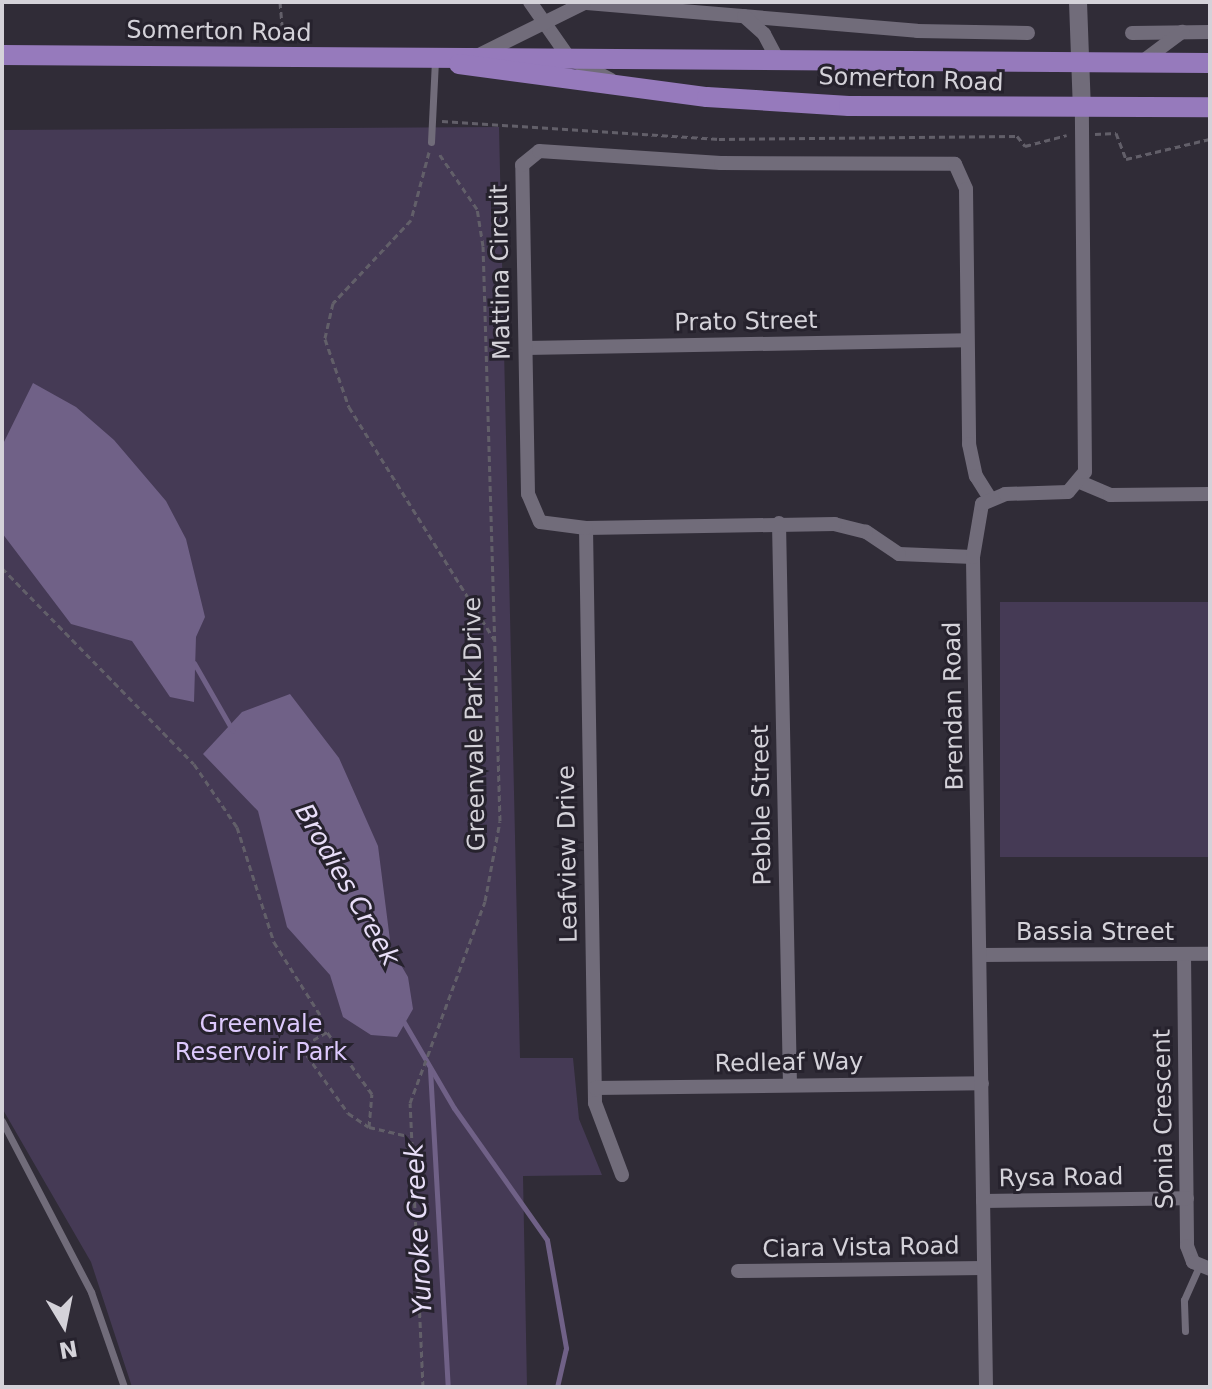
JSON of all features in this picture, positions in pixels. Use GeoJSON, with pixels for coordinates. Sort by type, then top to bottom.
{"type":"FeatureCollection","features":[{"type":"Feature","properties":{"kind":"main road","name":"Somerton Road"},"geometry":{"type":"LineString","coordinates":[[2,55],[285,60],[435,59],[479,55],[779,62],[1210,63]]}},
{"type":"Feature","properties":{"kind":"main road","name":"Somerton Road"},"geometry":{"type":"LineString","coordinates":[[435,59],[611,81],[707,97],[849,106],[1210,107]]}},
{"type":"Feature","properties":{"kind":"street"},"geometry":{"type":"LineString","coordinates":[[530,2],[548,20],[569,58]]}},
{"type":"Feature","properties":{"kind":"street","name":"Somerton Road"},"geometry":{"type":"LineString","coordinates":[[575,2],[743,16],[1028,33]]}},
{"type":"Feature","properties":{"kind":"street"},"geometry":{"type":"LineString","coordinates":[[990,498],[1057,494],[1080,482],[1087,457],[1082,65],[1078,2]]}},
{"type":"Feature","properties":{"kind":"street","name":"Somerton Road"},"geometry":{"type":"LineString","coordinates":[[479,55],[584,3]]}},
{"type":"Feature","properties":{"kind":"street"},"geometry":{"type":"LineString","coordinates":[[743,16],[764,34],[779,62]]}},
{"type":"Feature","properties":{"kind":"street"},"geometry":{"type":"LineString","coordinates":[[1139,64],[1182,32]]}},
{"type":"Feature","properties":{"kind":"street"},"geometry":{"type":"LineString","coordinates":[[1132,33],[1210,32]]}},
{"type":"Feature","properties":{"kind":"street","name":"Somerton Road"},"geometry":{"type":"LineString","coordinates":[[569,58],[611,81]]}},
{"type":"Feature","properties":{"kind":"street","name":"Mattina Circuit"},"geometry":{"type":"LineString","coordinates":[[973,557],[899,554],[851,526],[779,523],[552,527],[529,509],[522,165],[539,151],[721,163],[955,164],[966,189],[969,444],[976,476],[990,498]]}},
{"type":"Feature","properties":{"kind":"street","name":"Prato Street"},"geometry":{"type":"LineString","coordinates":[[526,348],[967,340]]}},
{"type":"Feature","properties":{"kind":"street"},"geometry":{"type":"LineString","coordinates":[[1080,482],[1110,495],[1210,494]]}},
{"type":"Feature","properties":{"kind":"street","name":"Brendan Road"},"geometry":{"type":"LineString","coordinates":[[986,1387],[973,557],[977,511],[990,498]]}},
{"type":"Feature","properties":{"kind":"street","name":"Pebble Street"},"geometry":{"type":"LineString","coordinates":[[779,523],[790,1085]]}},
{"type":"Feature","properties":{"kind":"street","name":"Leafview Drive"},"geometry":{"type":"LineString","coordinates":[[586,528],[595,1088],[601,1125],[622,1175]]}},
{"type":"Feature","properties":{"kind":"street","name":"Sonia Crescent"},"geometry":{"type":"LineString","coordinates":[[1184,954],[1187,1246],[1205,1268]]}},
{"type":"Feature","properties":{"kind":"street","name":"Bassia Street"},"geometry":{"type":"LineString","coordinates":[[981,955],[1210,954]]}},
{"type":"Feature","properties":{"kind":"street","name":"Redleaf Way"},"geometry":{"type":"LineString","coordinates":[[595,1088],[982,1083]]}},
{"type":"Feature","properties":{"kind":"street","name":"Rysa Road"},"geometry":{"type":"LineString","coordinates":[[983,1201],[1187,1198]]}},
{"type":"Feature","properties":{"kind":"street","name":"Ciara Vista Road"},"geometry":{"type":"LineString","coordinates":[[738,1271],[984,1268]]}},
{"type":"Feature","properties":{"kind":"lane"},"geometry":{"type":"LineString","coordinates":[[431,142],[429,120],[435,59]]}},
{"type":"Feature","properties":{"kind":"lane"},"geometry":{"type":"LineString","coordinates":[[2,1121],[91,1292],[124,1387]]}},
{"type":"Feature","properties":{"kind":"lane"},"geometry":{"type":"LineString","coordinates":[[1185,1331],[1184,1300],[1205,1268]]}},
{"type":"Feature","properties":{"kind":"path"},"geometry":{"type":"LineString","coordinates":[[280,2],[285,60]]}},
{"type":"Feature","properties":{"kind":"path"},"geometry":{"type":"LineString","coordinates":[[429,120],[719,139],[1017,136],[1025,146],[1051,135],[1116,133],[1126,159],[1210,139]]}},
{"type":"Feature","properties":{"kind":"path"},"geometry":{"type":"LineString","coordinates":[[431,142],[411,220],[333,303],[325,339],[349,407],[483,614],[495,643]]}},
{"type":"Feature","properties":{"kind":"path","name":"Greenvale Park Drive"},"geometry":{"type":"LineString","coordinates":[[423,1387],[408,1136],[418,1068],[497,861],[495,643],[481,229],[470,196],[431,142]]}},
{"type":"Feature","properties":{"kind":"path"},"geometry":{"type":"LineString","coordinates":[[2,568],[194,764],[237,827],[274,942],[322,1018]]}},
{"type":"Feature","properties":{"kind":"path"},"geometry":{"type":"LineString","coordinates":[[369,1127],[372,1094],[327,1032],[301,1047],[348,1113],[369,1127],[408,1136]]}},
{"type":"Feature","properties":{"kind":"green space","name":"Greenvale Reservoir Park"},"geometry":{"type":"Polygon","coordinates":[[[499,127],[520,1058],[573,1058],[579,1119],[602,1175],[523,1176],[527,1387],[132,1387],[91,1262],[2,1108],[2,130],[499,127]]]}},
{"type":"Feature","properties":{"kind":"green space"},"geometry":{"type":"Polygon","coordinates":[[[1000,602],[1210,602],[1210,857],[1000,857],[1000,602]]]}},
{"type":"Feature","properties":{"kind":"water"},"geometry":{"type":"Polygon","coordinates":[[[33,383],[76,407],[114,440],[166,501],[186,539],[205,617],[196,637],[194,702],[170,697],[132,641],[71,624],[2,533],[2,446],[33,383]]]}},
{"type":"Feature","properties":{"kind":"water"},"geometry":{"type":"Polygon","coordinates":[[[290,694],[339,758],[378,846],[391,948],[408,977],[413,1009],[397,1037],[371,1035],[343,1017],[330,975],[287,927],[258,811],[203,754],[242,712],[290,694]]]}},
{"type":"Feature","properties":{"kind":"waterway","name":"Brodies Creek"},"geometry":{"type":"LineString","coordinates":[[194,663],[233,731]]}},
{"type":"Feature","properties":{"kind":"waterway","name":"Brodies Creek"},"geometry":{"type":"LineString","coordinates":[[402,1019],[454,1108],[547,1240],[566,1348],[557,1387]]}},
{"type":"Feature","properties":{"kind":"waterway","name":"Yuroke Creek"},"geometry":{"type":"LineString","coordinates":[[430,1069],[448,1387]]}}]}
